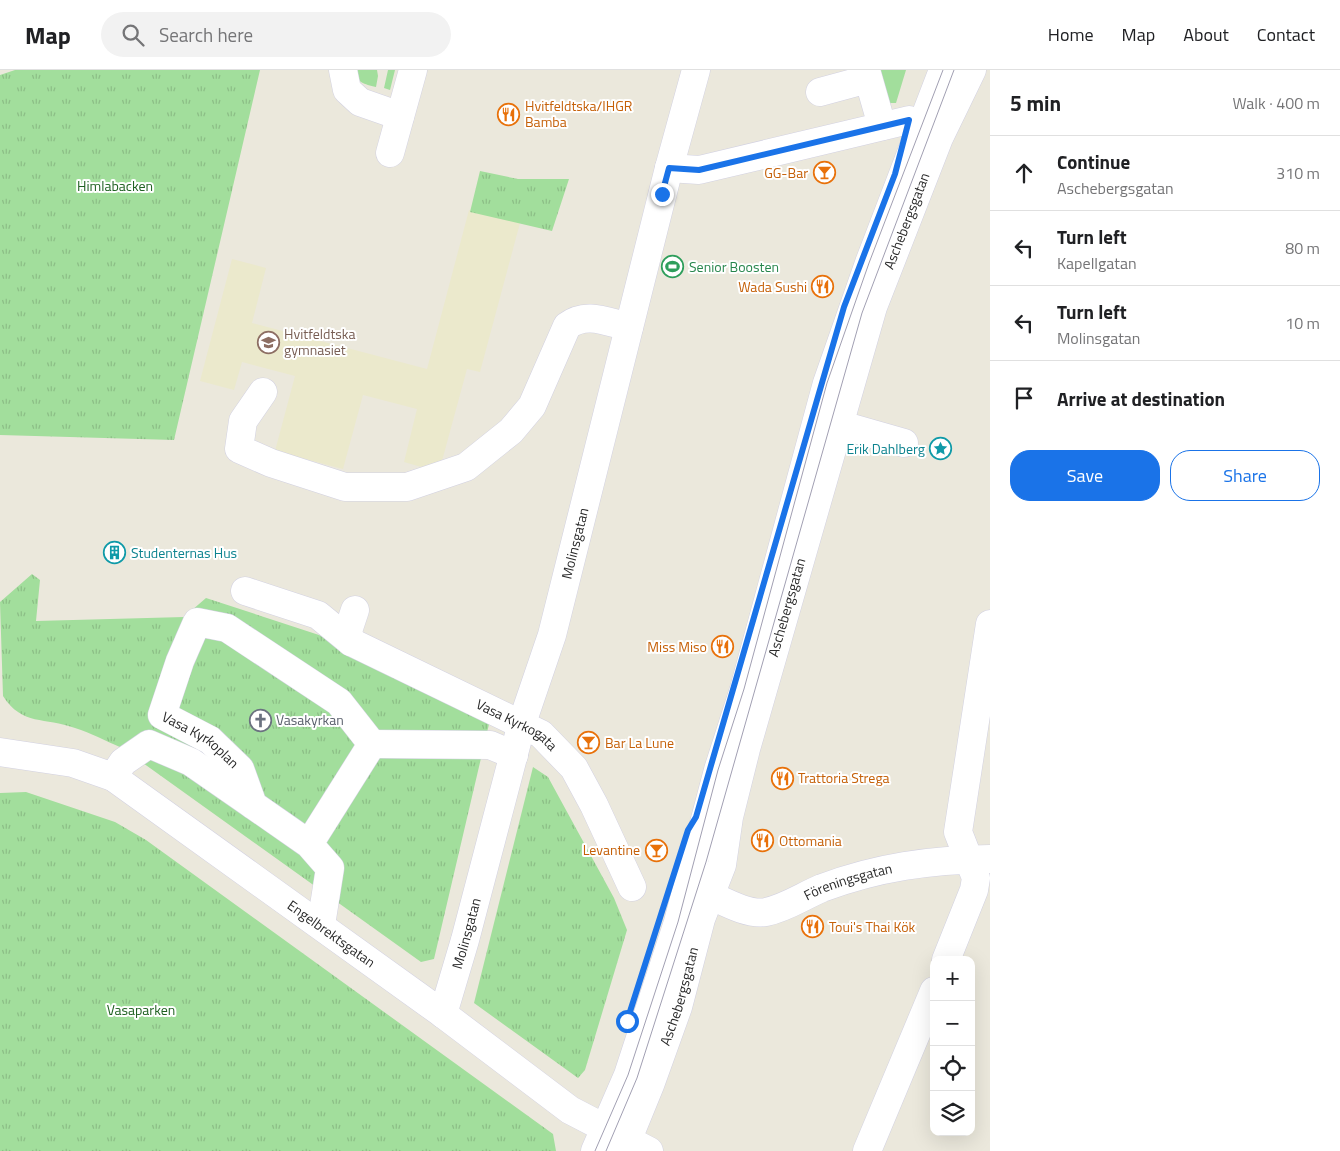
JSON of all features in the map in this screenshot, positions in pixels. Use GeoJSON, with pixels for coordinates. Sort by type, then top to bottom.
{"type":"FeatureCollection","features":[{"type":"Feature","properties":{"kind":"street"},"geometry":{"type":"LineString","coordinates":[[343,70],[347,90],[360,102],[400,116]]}},
{"type":"Feature","properties":{"kind":"street"},"geometry":{"type":"LineString","coordinates":[[390,153],[412,70]]}},
{"type":"Feature","properties":{"kind":"street","name":"Molinsgatan"},"geometry":{"type":"LineString","coordinates":[[443,1014],[455,977],[522,723],[552,635],[669,168],[696,70]]}},
{"type":"Feature","properties":{"kind":"street","name":"Aschebergsgatan"},"geometry":{"type":"LineString","coordinates":[[612,1143],[610,1067],[635,1002],[688,830],[696,817],[844,307],[895,174],[909,120],[925,70]]}},
{"type":"Feature","properties":{"kind":"street"},"geometry":{"type":"LineString","coordinates":[[612,1143],[628,1075],[678,922],[718,770],[744,689],[827,383],[869,263],[943,70]]}},
{"type":"Feature","properties":{"kind":"street"},"geometry":{"type":"LineString","coordinates":[[612,1143],[637,1078],[704,871],[862,313],[954,70]]}},
{"type":"Feature","properties":{"kind":"street"},"geometry":{"type":"LineString","coordinates":[[973,70],[990,76]]}},
{"type":"Feature","properties":{"kind":"street","name":"Aschebergsgatan"},"geometry":{"type":"LineString","coordinates":[[612,1143],[650,1085],[678,1007],[701,919],[712,896],[722,866],[729,817],[746,749],[841,425],[873,307],[939,138],[973,70]]}},
{"type":"Feature","properties":{"kind":"street"},"geometry":{"type":"LineString","coordinates":[[820,92],[867,74],[882,126]]}},
{"type":"Feature","properties":{"kind":"street"},"geometry":{"type":"LineString","coordinates":[[669,168],[699,170],[741,151],[909,120],[907,147],[911,154]]}},
{"type":"Feature","properties":{"kind":"street"},"geometry":{"type":"LineString","coordinates":[[263,392],[243,421],[238,449],[271,463],[345,486],[407,487],[466,467],[511,431],[532,406],[567,326],[574,320],[584,317],[629,328]]}},
{"type":"Feature","properties":{"kind":"street"},"geometry":{"type":"LineString","coordinates":[[841,425],[904,443]]}},
{"type":"Feature","properties":{"kind":"street","name":"Vasa Kyrkogata"},"geometry":{"type":"LineString","coordinates":[[245,591],[318,614],[347,627],[541,734],[574,768],[632,886]]}},
{"type":"Feature","properties":{"kind":"street","name":"Vasa Kyrkoplan"},"geometry":{"type":"LineString","coordinates":[[253,805],[240,769],[210,740],[162,715],[180,661],[197,622],[227,628],[339,702],[372,744]]}},
{"type":"Feature","properties":{"kind":"street"},"geometry":{"type":"LineString","coordinates":[[948,956],[974,890],[980,859],[958,832],[990,624]]}},
{"type":"Feature","properties":{"kind":"street"},"geometry":{"type":"LineString","coordinates":[[113,777],[123,762],[149,744],[191,762],[309,844],[330,868],[321,925]]}},
{"type":"Feature","properties":{"kind":"street"},"geometry":{"type":"LineString","coordinates":[[309,844],[372,744],[490,745],[514,755]]}},
{"type":"Feature","properties":{"kind":"street","name":"Engelbrektsgatan"},"geometry":{"type":"LineString","coordinates":[[0,752],[73,763],[113,777],[443,1014],[612,1143]]}},
{"type":"Feature","properties":{"kind":"street","name":"Föreningsgatan"},"geometry":{"type":"LineString","coordinates":[[712,896],[749,911],[765,912],[792,903],[821,889],[882,869],[924,862],[980,859]]}},
{"type":"Feature","properties":{"kind":"street"},"geometry":{"type":"LineString","coordinates":[[867,1151],[930,1001]]}},
{"type":"Feature","properties":{"kind":"shaded area","name":"Hvitfeldtska gymnasiet"},"geometry":{"type":"Polygon","coordinates":[[[469,210],[520,223],[480,372],[467,369],[439,472],[404,462],[417,409],[363,395],[343,469],[275,451],[295,376],[242,362],[234,390],[200,381],[232,259],[266,268],[252,323],[427,369],[469,210]]]}},
{"type":"Feature","properties":{"kind":"green space","name":"Himlabacken"},"geometry":{"type":"Polygon","coordinates":[[[15,70],[260,70],[174,440],[0,435],[0,75],[15,70]]]}},
{"type":"Feature","properties":{"kind":"green space"},"geometry":{"type":"Polygon","coordinates":[[[353,70],[377,70],[376,87],[362,82],[357,78],[353,70]]]}},
{"type":"Feature","properties":{"kind":"green space"},"geometry":{"type":"Polygon","coordinates":[[[388,70],[395,70],[390,90],[384,88],[388,70]]]}},
{"type":"Feature","properties":{"kind":"green space"},"geometry":{"type":"Polygon","coordinates":[[[871,70],[906,70],[896,103],[880,103],[871,70]]]}},
{"type":"Feature","properties":{"kind":"green space"},"geometry":{"type":"Polygon","coordinates":[[[480,171],[518,179],[569,179],[552,231],[470,212],[480,171]]]}},
{"type":"Feature","properties":{"kind":"green space"},"geometry":{"type":"Polygon","coordinates":[[[32,574],[40,580],[36,621],[184,617],[206,598],[319,635],[486,714],[489,724],[434,959],[421,962],[122,748],[75,728],[26,716],[10,706],[3,696],[0,602],[32,574]]]}},
{"type":"Feature","properties":{"kind":"green space"},"geometry":{"type":"Polygon","coordinates":[[[533,767],[548,777],[614,898],[627,930],[585,1070],[578,1078],[474,1003],[533,767]]]}},
{"type":"Feature","properties":{"kind":"green space","name":"Vasaparken"},"geometry":{"type":"Polygon","coordinates":[[[26,792],[115,822],[146,840],[553,1134],[556,1151],[0,1151],[0,793],[26,792]]]}},
{"type":"Feature","properties":{"kind":"tram line"},"geometry":{"type":"LineString","coordinates":[[595,1151],[628,1075],[678,922],[718,770],[744,689],[827,383],[869,263],[943,70]]}},
{"type":"Feature","properties":{"kind":"tram line"},"geometry":{"type":"LineString","coordinates":[[606,1151],[637,1078],[706,862],[862,313],[954,70]]}},
{"type":"Feature","properties":{"kind":"place","name":"Hvitfeldtska/IHGR Bamba"},"geometry":{"type":"Point","coordinates":[509,114]}},
{"type":"Feature","properties":{"kind":"place","name":"GG-Bar"},"geometry":{"type":"Point","coordinates":[824,173]}},
{"type":"Feature","properties":{"kind":"place","name":"Senior Boosten"},"geometry":{"type":"Point","coordinates":[673,267]}},
{"type":"Feature","properties":{"kind":"place","name":"Wada Sushi"},"geometry":{"type":"Point","coordinates":[823,287]}},
{"type":"Feature","properties":{"kind":"place","name":"Hvitfeldtska gymnasiet"},"geometry":{"type":"Point","coordinates":[268,342]}},
{"type":"Feature","properties":{"kind":"place","name":"Erik Dahlberg"},"geometry":{"type":"Point","coordinates":[941,449]}},
{"type":"Feature","properties":{"kind":"place","name":"Studenternas Hus"},"geometry":{"type":"Point","coordinates":[115,553]}},
{"type":"Feature","properties":{"kind":"place","name":"Miss Miso"},"geometry":{"type":"Point","coordinates":[723,647]}},
{"type":"Feature","properties":{"kind":"place","name":"Vasakyrkan"},"geometry":{"type":"Point","coordinates":[260,720]}},
{"type":"Feature","properties":{"kind":"place","name":"Bar La Lune"},"geometry":{"type":"Point","coordinates":[589,743]}},
{"type":"Feature","properties":{"kind":"place","name":"Trattoria Strega"},"geometry":{"type":"Point","coordinates":[782,778]}},
{"type":"Feature","properties":{"kind":"place","name":"Ottomania"},"geometry":{"type":"Point","coordinates":[763,841]}},
{"type":"Feature","properties":{"kind":"place","name":"Levantine"},"geometry":{"type":"Point","coordinates":[656,850]}},
{"type":"Feature","properties":{"kind":"place","name":"Toui's Thai Kök"},"geometry":{"type":"Point","coordinates":[813,927]}},
{"type":"Feature","properties":{"kind":"route"},"geometry":{"type":"LineString","coordinates":[[627,1021],[635,1002],[688,830],[696,817],[844,307],[895,174],[909,120],[699,170],[669,168],[662,194]]}}]}
